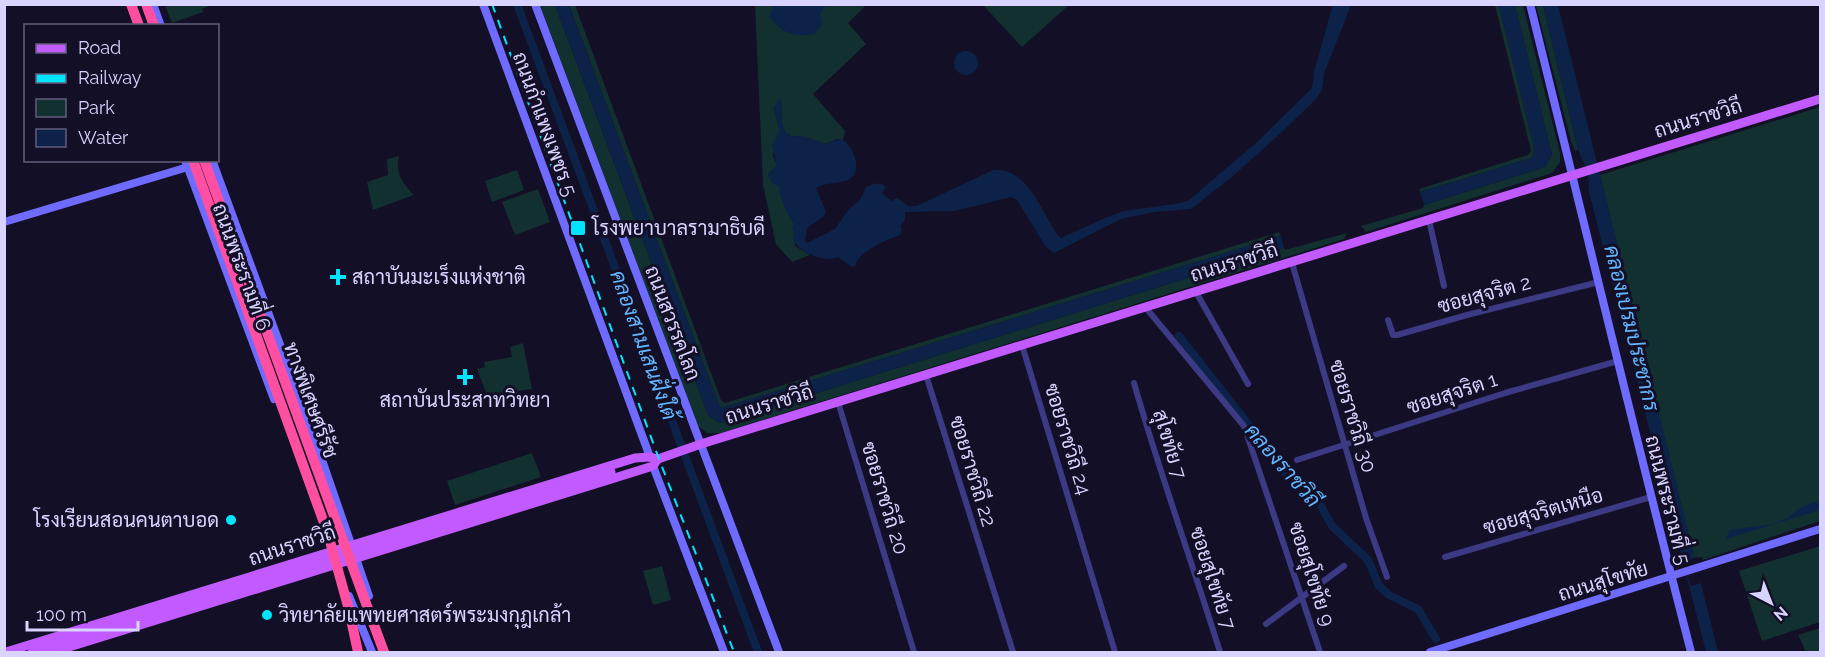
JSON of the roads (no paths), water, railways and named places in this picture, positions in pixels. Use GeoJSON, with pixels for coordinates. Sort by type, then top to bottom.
{"type":"FeatureCollection","features":[{"type":"Feature","properties":{"kind":"highway"},"geometry":{"type":"LineString","coordinates":[[129,4],[136,24]]}},
{"type":"Feature","properties":{"kind":"highway"},"geometry":{"type":"LineString","coordinates":[[146,4],[153,24]]}},
{"type":"Feature","properties":{"kind":"highway","name":"ทางพิเศษศรีรัช"},"geometry":{"type":"LineString","coordinates":[[189,162],[328,534],[358,652]]}},
{"type":"Feature","properties":{"kind":"highway","name":"ทางพิเศษศรีรัช"},"geometry":{"type":"LineString","coordinates":[[205,162],[384,652]]}},
{"type":"Feature","properties":{"kind":"main road","name":"ถนนราชวิถี"},"geometry":{"type":"LineString","coordinates":[[53,652],[388,550],[698,445],[1821,99]]}},
{"type":"Feature","properties":{"kind":"main road","name":"ถนนราชวิถี"},"geometry":{"type":"LineString","coordinates":[[6,652],[634,458],[651,460]]}},
{"type":"Feature","properties":{"kind":"main road"},"geometry":{"type":"LineString","coordinates":[[32,652],[651,460]]}},
{"type":"Feature","properties":{"kind":"main road"},"geometry":{"type":"LineString","coordinates":[[382,535],[380,542],[388,550]]}},
{"type":"Feature","properties":{"kind":"main road"},"geometry":{"type":"LineString","coordinates":[[218,587],[223,600]]}},
{"type":"Feature","properties":{"kind":"street"},"geometry":{"type":"LineString","coordinates":[[153,4],[160,24]]}},
{"type":"Feature","properties":{"kind":"street","name":"ถนนกำแพงเพชร 5"},"geometry":{"type":"LineString","coordinates":[[483,4],[724,652]]}},
{"type":"Feature","properties":{"kind":"street","name":"ถนนสวรรคโลก"},"geometry":{"type":"LineString","coordinates":[[535,4],[698,445],[779,652]]}},
{"type":"Feature","properties":{"kind":"street","name":"ถนนพระรามที่ 5"},"geometry":{"type":"LineString","coordinates":[[1530,4],[1690,652]]}},
{"type":"Feature","properties":{"kind":"street"},"geometry":{"type":"LineString","coordinates":[[4,222],[189,162]]}},
{"type":"Feature","properties":{"kind":"street","name":"ถนนพระรามที่ 6"},"geometry":{"type":"LineString","coordinates":[[189,162],[251,339],[336,566],[372,652]]}},
{"type":"Feature","properties":{"kind":"street","name":"ถนนพระรามที่ 6"},"geometry":{"type":"LineString","coordinates":[[213,162],[389,652]]}},
{"type":"Feature","properties":{"kind":"street"},"geometry":{"type":"LineString","coordinates":[[1429,220],[1444,286]]}},
{"type":"Feature","properties":{"kind":"street","name":"ซอยราชวิถี 30"},"geometry":{"type":"LineString","coordinates":[[1292,263],[1366,518],[1387,577]]}},
{"type":"Feature","properties":{"kind":"street","name":"ซอยสุจริต 2"},"geometry":{"type":"LineString","coordinates":[[1388,320],[1393,335],[1397,335],[1599,282]]}},
{"type":"Feature","properties":{"kind":"street"},"geometry":{"type":"LineString","coordinates":[[1196,292],[1248,384]]}},
{"type":"Feature","properties":{"kind":"street","name":"ซอยสุโขทัย 9"},"geometry":{"type":"LineString","coordinates":[[1146,308],[1244,426],[1320,652]]}},
{"type":"Feature","properties":{"kind":"street"},"geometry":{"type":"LineString","coordinates":[[251,339],[274,331]]}},
{"type":"Feature","properties":{"kind":"street","name":"ซอยราชวิถี 24"},"geometry":{"type":"LineString","coordinates":[[1022,345],[1115,652]]}},
{"type":"Feature","properties":{"kind":"street","name":"ซอยสุจริต 1"},"geometry":{"type":"LineString","coordinates":[[1297,460],[1505,393],[1618,361]]}},
{"type":"Feature","properties":{"kind":"street","name":"ซอยราชวิถี 22"},"geometry":{"type":"LineString","coordinates":[[926,375],[1013,652]]}},
{"type":"Feature","properties":{"kind":"street"},"geometry":{"type":"LineString","coordinates":[[291,377],[296,456]]}},
{"type":"Feature","properties":{"kind":"street","name":"สุโขทัย 7"},"geometry":{"type":"LineString","coordinates":[[1134,383],[1175,513]]}},
{"type":"Feature","properties":{"kind":"street","name":"ซอยราชวิถี 20"},"geometry":{"type":"LineString","coordinates":[[838,402],[914,652]]}},
{"type":"Feature","properties":{"kind":"street","name":"ซอยสุจริตเหนือ"},"geometry":{"type":"LineString","coordinates":[[1444,557],[1650,497]]}},
{"type":"Feature","properties":{"kind":"street","name":"ซอยสุโขทัย 7"},"geometry":{"type":"LineString","coordinates":[[1175,513],[1220,652]]}},
{"type":"Feature","properties":{"kind":"street","name":"ถนนสุโขทัย"},"geometry":{"type":"LineString","coordinates":[[1430,652],[1821,529]]}},
{"type":"Feature","properties":{"kind":"street"},"geometry":{"type":"LineString","coordinates":[[1266,624],[1344,566]]}},
{"type":"Feature","properties":{"kind":"water"},"geometry":{"type":"Polygon","coordinates":[[[1333,4],[1351,5],[1324,74],[1322,90],[1316,99],[1283,131],[1233,176],[1191,209],[1154,212],[1121,219],[1054,253],[1046,247],[1017,200],[1011,197],[954,211],[905,212],[905,220],[900,226],[902,229],[900,235],[868,250],[852,267],[838,257],[819,258],[800,249],[793,239],[794,223],[784,205],[779,186],[771,182],[768,176],[769,172],[777,166],[772,145],[779,131],[774,108],[778,100],[781,100],[782,123],[785,132],[791,136],[805,137],[826,144],[841,139],[850,147],[856,163],[852,177],[816,188],[826,212],[823,217],[807,228],[805,240],[807,243],[835,229],[849,209],[860,200],[866,187],[881,184],[886,187],[882,193],[891,201],[897,198],[908,206],[917,206],[993,170],[1015,175],[1023,182],[1061,238],[1124,211],[1181,203],[1189,200],[1257,142],[1311,89],[1333,4]]]}},
{"type":"Feature","properties":{"kind":"water"},"geometry":{"type":"Polygon","coordinates":[[[555,5],[569,5],[722,408],[1281,236],[1284,248],[720,423],[708,415],[555,5]]]}},
{"type":"Feature","properties":{"kind":"water"},"geometry":{"type":"Polygon","coordinates":[[[773,5],[825,5],[820,14],[822,24],[815,34],[790,33],[778,27],[770,17],[773,5]]]}},
{"type":"Feature","properties":{"kind":"water"},"geometry":{"type":"Polygon","coordinates":[[[1499,5],[1515,5],[1552,155],[1545,167],[1424,205],[1420,192],[1532,158],[1535,151],[1499,5]]]}},
{"type":"Feature","properties":{"kind":"water","name":"คลองเปรมประชากร"},"geometry":{"type":"Polygon","coordinates":[[[1543,5],[1558,5],[1718,652],[1706,652],[1589,192],[1588,173],[1578,150],[1543,5]]]}},
{"type":"Feature","properties":{"kind":"water"},"geometry":{"type":"Polygon","coordinates":[[[966,51],[975,54],[978,63],[975,72],[966,75],[957,72],[954,63],[957,54],[966,51]]]}},
{"type":"Feature","properties":{"kind":"water"},"geometry":{"type":"Polygon","coordinates":[[[1814,502],[1820,504],[1820,510],[1726,539],[1730,530],[1773,524],[1814,502]]]}},
{"type":"Feature","properties":{"kind":"waterway","name":"คลองสามเสนฝั่งใต้"},"geometry":{"type":"LineString","coordinates":[[517,4],[758,652]]}},
{"type":"Feature","properties":{"kind":"waterway","name":"คลองราชวิถี"},"geometry":{"type":"LineString","coordinates":[[1179,336],[1285,473],[1316,497],[1332,526],[1368,560],[1379,586],[1389,595],[1418,609],[1436,639]]}},
{"type":"Feature","properties":{"kind":"railway"},"geometry":{"type":"LineString","coordinates":[[492,4],[659,459],[734,652]]}},
{"type":"Feature","properties":{"kind":"place","name":"โรงพยาบาลรามาธิบดี"},"geometry":{"type":"Point","coordinates":[578,228]}},
{"type":"Feature","properties":{"kind":"place","name":"สถาบันมะเร็งแห่งชาติ"},"geometry":{"type":"Point","coordinates":[338,277]}},
{"type":"Feature","properties":{"kind":"place","name":"สถาบันประสาทวิทยา"},"geometry":{"type":"Point","coordinates":[465,377]}},
{"type":"Feature","properties":{"kind":"place","name":"โรงเรียนสอนคนตาบอด"},"geometry":{"type":"Point","coordinates":[231,520]}},
{"type":"Feature","properties":{"kind":"place","name":"วิทยาลัยแพทยศาสตร์พระมงกุฎเกล้า"},"geometry":{"type":"Point","coordinates":[267,615]}}]}
